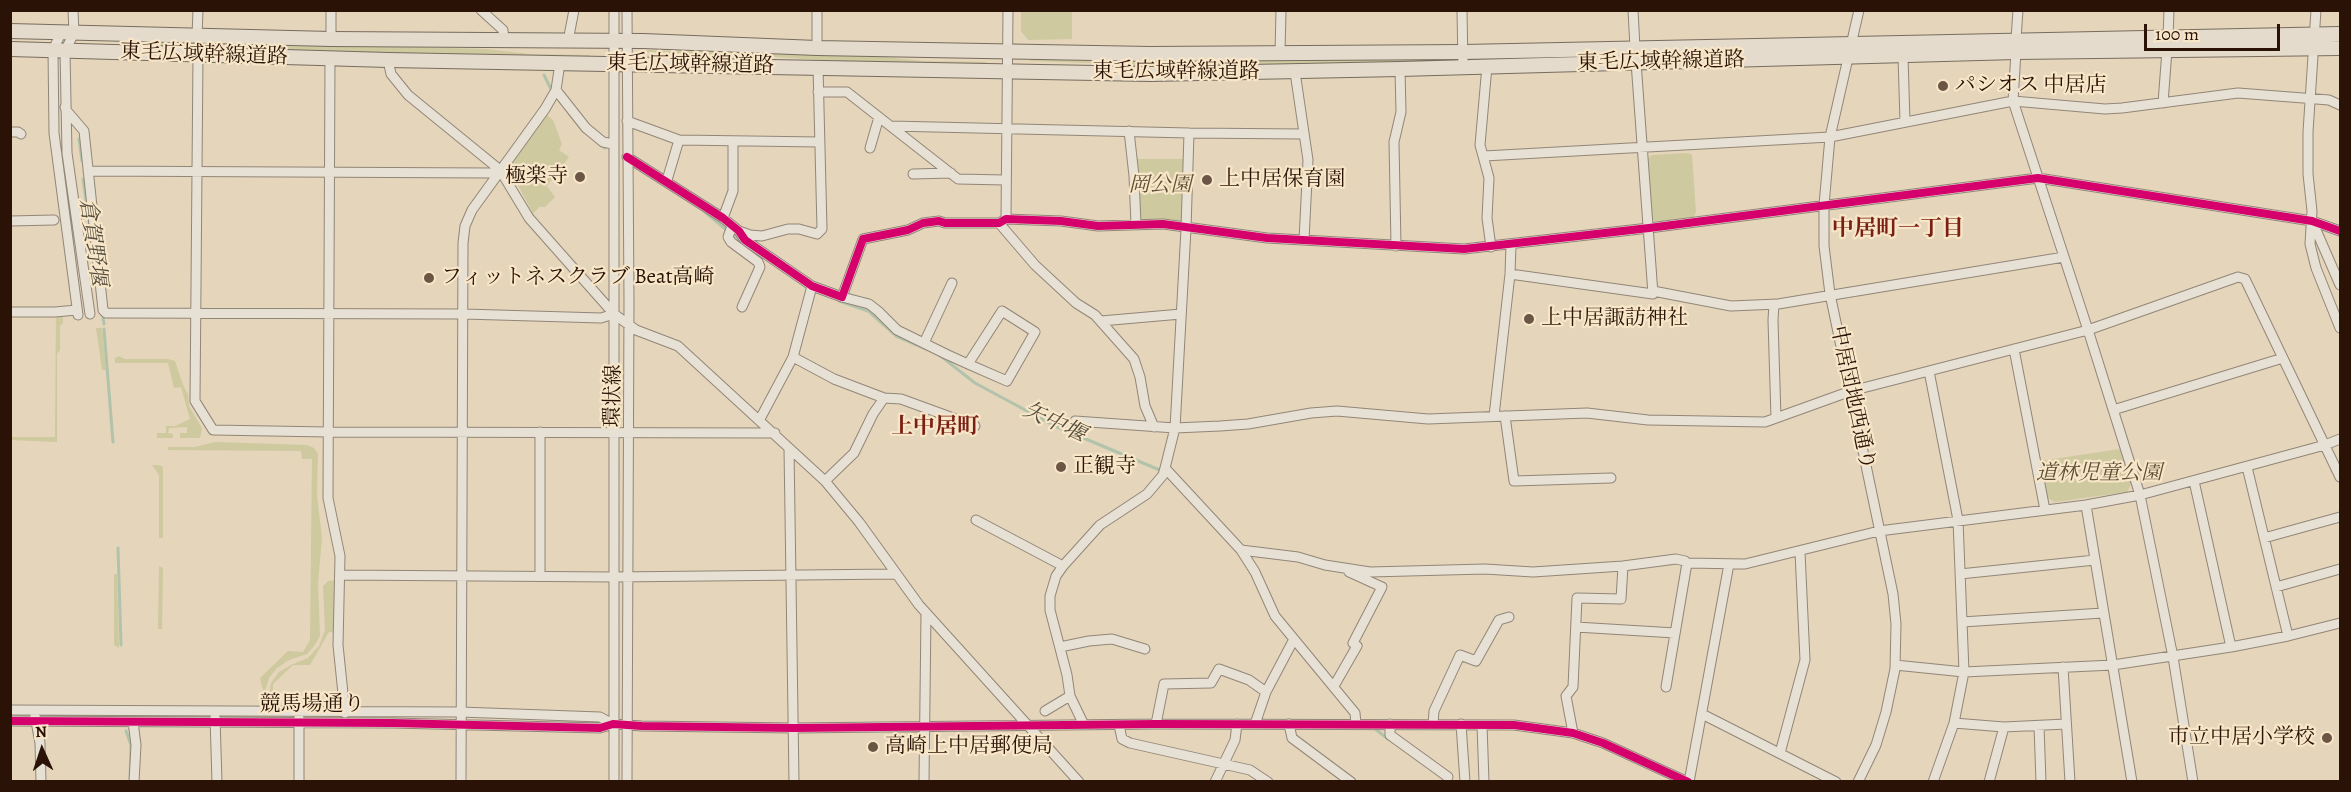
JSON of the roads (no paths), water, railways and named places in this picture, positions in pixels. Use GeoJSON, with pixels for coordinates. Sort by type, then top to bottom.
{"type":"FeatureCollection","features":[{"type":"Feature","properties":{"kind":"highway","name":"東毛広域幹線道路"},"geometry":{"type":"LineString","coordinates":[[10,32],[331,39],[643,41],[1008,52],[1463,52],[1852,44],[2016,46],[2168,44],[2340,48]]}},
{"type":"Feature","properties":{"kind":"highway","name":"東毛広域幹線道路"},"geometry":{"type":"LineString","coordinates":[[2168,44],[2340,34]]}},
{"type":"Feature","properties":{"kind":"highway","name":"東毛広域幹線道路"},"geometry":{"type":"LineString","coordinates":[[10,49],[388,60],[1150,74],[1849,58],[1903,56],[2016,46]]}},
{"type":"Feature","properties":{"kind":"street"},"geometry":{"type":"LineString","coordinates":[[10,312],[77,312],[54,133],[59,51],[73,10]]}},
{"type":"Feature","properties":{"kind":"street"},"geometry":{"type":"LineString","coordinates":[[198,10],[198,36]]}},
{"type":"Feature","properties":{"kind":"street"},"geometry":{"type":"LineString","coordinates":[[331,10],[331,39]]}},
{"type":"Feature","properties":{"kind":"street"},"geometry":{"type":"LineString","coordinates":[[481,10],[503,30],[504,40]]}},
{"type":"Feature","properties":{"kind":"street"},"geometry":{"type":"LineString","coordinates":[[568,41],[574,10]]}},
{"type":"Feature","properties":{"kind":"street","name":"環状線"},"geometry":{"type":"LineString","coordinates":[[614,10],[620,42],[613,144],[614,782]]}},
{"type":"Feature","properties":{"kind":"street","name":"環状線"},"geometry":{"type":"LineString","coordinates":[[620,42],[627,10]]}},
{"type":"Feature","properties":{"kind":"street"},"geometry":{"type":"LineString","coordinates":[[817,10],[817,48]]}},
{"type":"Feature","properties":{"kind":"street"},"geometry":{"type":"LineString","coordinates":[[1008,10],[1003,221],[1035,265],[1076,303],[1101,321],[1134,360],[1140,377],[1145,406],[1154,427]]}},
{"type":"Feature","properties":{"kind":"street"},"geometry":{"type":"LineString","coordinates":[[1280,53],[1281,10]]}},
{"type":"Feature","properties":{"kind":"street"},"geometry":{"type":"LineString","coordinates":[[1462,10],[1463,66]]}},
{"type":"Feature","properties":{"kind":"street"},"geometry":{"type":"LineString","coordinates":[[1633,10],[1635,48]]}},
{"type":"Feature","properties":{"kind":"street","name":"中居団地西通り"},"geometry":{"type":"LineString","coordinates":[[1858,782],[1876,745],[1896,665],[1893,594],[1830,294],[1824,246],[1824,205],[1830,137],[1859,10]]}},
{"type":"Feature","properties":{"kind":"street"},"geometry":{"type":"LineString","coordinates":[[2018,10],[2013,101],[2140,495],[2173,657],[2193,782]]}},
{"type":"Feature","properties":{"kind":"street"},"geometry":{"type":"LineString","coordinates":[[2163,103],[2169,10]]}},
{"type":"Feature","properties":{"kind":"street"},"geometry":{"type":"LineString","coordinates":[[2316,10],[2308,174],[2312,221],[2310,244],[2312,258],[2340,328]]}},
{"type":"Feature","properties":{"kind":"street"},"geometry":{"type":"LineString","coordinates":[[59,51],[69,171],[90,314]]}},
{"type":"Feature","properties":{"kind":"street"},"geometry":{"type":"LineString","coordinates":[[198,55],[195,401],[213,430],[775,433]]}},
{"type":"Feature","properties":{"kind":"street"},"geometry":{"type":"LineString","coordinates":[[1903,56],[1905,122]]}},
{"type":"Feature","properties":{"kind":"street"},"geometry":{"type":"LineString","coordinates":[[330,58],[328,498],[339,541],[338,645],[345,713]]}},
{"type":"Feature","properties":{"kind":"street"},"geometry":{"type":"LineString","coordinates":[[388,60],[391,74],[408,94],[500,170],[529,218],[614,314],[628,326],[678,346],[825,481],[859,522],[926,613],[1069,776],[1079,782]]}},
{"type":"Feature","properties":{"kind":"street"},"geometry":{"type":"LineString","coordinates":[[1636,62],[1653,291]]}},
{"type":"Feature","properties":{"kind":"street"},"geometry":{"type":"LineString","coordinates":[[461,782],[463,243],[465,226],[472,210],[545,110],[556,90],[560,63]]}},
{"type":"Feature","properties":{"kind":"street","name":"環状線"},"geometry":{"type":"LineString","coordinates":[[620,64],[627,121],[627,782]]}},
{"type":"Feature","properties":{"kind":"street"},"geometry":{"type":"LineString","coordinates":[[1487,66],[1479,145],[1489,178],[1486,218],[1491,247]]}},
{"type":"Feature","properties":{"kind":"street"},"geometry":{"type":"LineString","coordinates":[[733,230],[762,236],[788,229],[799,229],[817,234],[822,230],[818,67]]}},
{"type":"Feature","properties":{"kind":"street"},"geometry":{"type":"LineString","coordinates":[[1396,246],[1394,142],[1401,112],[1400,69]]}},
{"type":"Feature","properties":{"kind":"street"},"geometry":{"type":"LineString","coordinates":[[1295,72],[1308,160],[1304,240]]}},
{"type":"Feature","properties":{"kind":"street"},"geometry":{"type":"LineString","coordinates":[[556,90],[586,128],[603,142],[613,144]]}},
{"type":"Feature","properties":{"kind":"street"},"geometry":{"type":"LineString","coordinates":[[818,92],[847,92],[958,179],[1005,180]]}},
{"type":"Feature","properties":{"kind":"street"},"geometry":{"type":"LineString","coordinates":[[1484,156],[1830,137],[2013,101],[2105,109],[2238,93],[2329,100],[2340,105]]}},
{"type":"Feature","properties":{"kind":"street"},"geometry":{"type":"LineString","coordinates":[[65,107],[84,131],[103,310],[106,312],[464,314],[601,318],[614,314]]}},
{"type":"Feature","properties":{"kind":"street"},"geometry":{"type":"LineString","coordinates":[[870,148],[879,117]]}},
{"type":"Feature","properties":{"kind":"street"},"geometry":{"type":"LineString","coordinates":[[627,121],[679,140],[820,142]]}},
{"type":"Feature","properties":{"kind":"street"},"geometry":{"type":"LineString","coordinates":[[891,126],[1189,134],[1303,134]]}},
{"type":"Feature","properties":{"kind":"street"},"geometry":{"type":"LineString","coordinates":[[1129,131],[1136,225]]}},
{"type":"Feature","properties":{"kind":"street"},"geometry":{"type":"LineString","coordinates":[[10,132],[18,132],[21,135]]}},
{"type":"Feature","properties":{"kind":"street"},"geometry":{"type":"LineString","coordinates":[[1084,725],[1070,696],[1050,610],[1050,596],[1056,576],[1063,566],[1100,525],[1147,494],[1166,468],[1175,428],[1189,134]]}},
{"type":"Feature","properties":{"kind":"street"},"geometry":{"type":"LineString","coordinates":[[667,180],[679,140]]}},
{"type":"Feature","properties":{"kind":"street"},"geometry":{"type":"LineString","coordinates":[[723,218],[734,191],[733,141]]}},
{"type":"Feature","properties":{"kind":"street"},"geometry":{"type":"LineString","coordinates":[[627,158],[667,180],[723,218],[745,240],[812,289],[869,304],[897,330],[968,364],[1007,381],[1035,332],[1002,311],[968,364]]}},
{"type":"Feature","properties":{"kind":"street"},"geometry":{"type":"LineString","coordinates":[[88,171],[491,173],[500,170]]}},
{"type":"Feature","properties":{"kind":"street"},"geometry":{"type":"LineString","coordinates":[[913,174],[951,173]]}},
{"type":"Feature","properties":{"kind":"street"},"geometry":{"type":"LineString","coordinates":[[842,297],[864,239],[939,221],[945,223],[1061,221],[1098,226],[1163,224],[1186,229],[1304,240],[1464,249],[1649,228],[2038,178],[2312,221],[2340,231]]}},
{"type":"Feature","properties":{"kind":"street"},"geometry":{"type":"LineString","coordinates":[[10,221],[54,220]]}},
{"type":"Feature","properties":{"kind":"street"},"geometry":{"type":"LineString","coordinates":[[2312,221],[2340,285]]}},
{"type":"Feature","properties":{"kind":"street"},"geometry":{"type":"LineString","coordinates":[[733,230],[731,242],[758,262],[760,267],[742,307]]}},
{"type":"Feature","properties":{"kind":"street"},"geometry":{"type":"LineString","coordinates":[[1494,416],[1510,274],[1511,245]]}},
{"type":"Feature","properties":{"kind":"street"},"geometry":{"type":"LineString","coordinates":[[1653,291],[1731,306],[1774,304],[2064,257]]}},
{"type":"Feature","properties":{"kind":"street"},"geometry":{"type":"LineString","coordinates":[[1510,274],[1653,294],[1653,291]]}},
{"type":"Feature","properties":{"kind":"street"},"geometry":{"type":"LineString","coordinates":[[1075,421],[1175,428],[1248,424],[1325,411],[1428,419],[1587,413],[1648,420],[1765,422],[1851,391],[2088,330],[2238,277],[2246,279],[2340,477]]}},
{"type":"Feature","properties":{"kind":"street"},"geometry":{"type":"LineString","coordinates":[[924,343],[952,283]]}},
{"type":"Feature","properties":{"kind":"street"},"geometry":{"type":"LineString","coordinates":[[760,419],[793,357],[812,289]]}},
{"type":"Feature","properties":{"kind":"street"},"geometry":{"type":"LineString","coordinates":[[1774,304],[1776,418]]}},
{"type":"Feature","properties":{"kind":"street"},"geometry":{"type":"LineString","coordinates":[[1101,321],[1181,314]]}},
{"type":"Feature","properties":{"kind":"street"},"geometry":{"type":"LineString","coordinates":[[2014,349],[2045,510]]}},
{"type":"Feature","properties":{"kind":"street"},"geometry":{"type":"LineString","coordinates":[[793,357],[834,379],[884,398],[901,399],[975,426]]}},
{"type":"Feature","properties":{"kind":"street"},"geometry":{"type":"LineString","coordinates":[[2113,410],[2283,358]]}},
{"type":"Feature","properties":{"kind":"street"},"geometry":{"type":"LineString","coordinates":[[1929,371],[1958,520],[1964,672],[1954,723],[1934,782]]}},
{"type":"Feature","properties":{"kind":"street"},"geometry":{"type":"LineString","coordinates":[[825,481],[854,453],[873,414],[884,398]]}},
{"type":"Feature","properties":{"kind":"street"},"geometry":{"type":"LineString","coordinates":[[1505,416],[1514,481],[1611,478]]}},
{"type":"Feature","properties":{"kind":"street"},"geometry":{"type":"LineString","coordinates":[[540,432],[540,576]]}},
{"type":"Feature","properties":{"kind":"street"},"geometry":{"type":"LineString","coordinates":[[1241,550],[1298,557],[1335,567],[1370,572],[1485,569],[1533,572],[1623,566],[1676,559],[1687,563],[1761,562],[1879,531],[2086,505],[2140,495],[2340,439]]}},
{"type":"Feature","properties":{"kind":"street"},"geometry":{"type":"LineString","coordinates":[[789,448],[794,782]]}},
{"type":"Feature","properties":{"kind":"street"},"geometry":{"type":"LineString","coordinates":[[2247,466],[2288,636]]}},
{"type":"Feature","properties":{"kind":"street"},"geometry":{"type":"LineString","coordinates":[[1166,468],[1241,550],[1249,561],[1275,616],[1355,713],[1356,724]]}},
{"type":"Feature","properties":{"kind":"street"},"geometry":{"type":"LineString","coordinates":[[2194,481],[2231,647]]}},
{"type":"Feature","properties":{"kind":"street"},"geometry":{"type":"LineString","coordinates":[[2086,505],[2132,782]]}},
{"type":"Feature","properties":{"kind":"street"},"geometry":{"type":"LineString","coordinates":[[2264,538],[2340,517]]}},
{"type":"Feature","properties":{"kind":"street"},"geometry":{"type":"LineString","coordinates":[[976,520],[1063,566]]}},
{"type":"Feature","properties":{"kind":"street"},"geometry":{"type":"LineString","coordinates":[[1780,753],[1805,660],[1800,552]]}},
{"type":"Feature","properties":{"kind":"street"},"geometry":{"type":"LineString","coordinates":[[1960,574],[2095,560]]}},
{"type":"Feature","properties":{"kind":"street"},"geometry":{"type":"LineString","coordinates":[[1666,687],[1687,563]]}},
{"type":"Feature","properties":{"kind":"street"},"geometry":{"type":"LineString","coordinates":[[613,724],[794,728],[1119,724],[1482,724],[1544,728],[1573,733],[1603,743],[1689,782],[1729,564]]}},
{"type":"Feature","properties":{"kind":"street"},"geometry":{"type":"LineString","coordinates":[[1573,733],[1566,696],[1573,687],[1577,598],[1621,599],[1623,566]]}},
{"type":"Feature","properties":{"kind":"street"},"geometry":{"type":"LineString","coordinates":[[1334,686],[1357,646],[1353,643],[1382,587],[1335,567]]}},
{"type":"Feature","properties":{"kind":"street"},"geometry":{"type":"LineString","coordinates":[[2276,587],[2340,569]]}},
{"type":"Feature","properties":{"kind":"street"},"geometry":{"type":"LineString","coordinates":[[340,575],[614,577],[896,574]]}},
{"type":"Feature","properties":{"kind":"street"},"geometry":{"type":"LineString","coordinates":[[924,782],[926,613]]}},
{"type":"Feature","properties":{"kind":"street"},"geometry":{"type":"LineString","coordinates":[[1962,622],[2103,613]]}},
{"type":"Feature","properties":{"kind":"street"},"geometry":{"type":"LineString","coordinates":[[1433,724],[1434,711],[1460,655],[1476,661],[1499,620],[1509,617]]}},
{"type":"Feature","properties":{"kind":"street"},"geometry":{"type":"LineString","coordinates":[[1896,665],[1964,672],[2113,665],[2231,647],[2288,636],[2340,622]]}},
{"type":"Feature","properties":{"kind":"street"},"geometry":{"type":"LineString","coordinates":[[1576,627],[1675,633]]}},
{"type":"Feature","properties":{"kind":"street"},"geometry":{"type":"LineString","coordinates":[[1060,647],[1112,639],[1145,649]]}},
{"type":"Feature","properties":{"kind":"street"},"geometry":{"type":"LineString","coordinates":[[1255,724],[1266,692],[1294,639]]}},
{"type":"Feature","properties":{"kind":"street"},"geometry":{"type":"LineString","coordinates":[[2063,667],[2070,782]]}},
{"type":"Feature","properties":{"kind":"street"},"geometry":{"type":"LineString","coordinates":[[1156,724],[1164,684],[1211,683],[1219,669],[1249,681],[1266,692]]}},
{"type":"Feature","properties":{"kind":"street"},"geometry":{"type":"LineString","coordinates":[[1045,711],[1070,696]]}},
{"type":"Feature","properties":{"kind":"street","name":"競馬場通り"},"geometry":{"type":"LineString","coordinates":[[10,710],[215,712],[461,725],[600,728],[613,724]]}},
{"type":"Feature","properties":{"kind":"street"},"geometry":{"type":"LineString","coordinates":[[34,711],[40,743],[41,782]]}},
{"type":"Feature","properties":{"kind":"street"},"geometry":{"type":"LineString","coordinates":[[215,712],[217,782]]}},
{"type":"Feature","properties":{"kind":"street","name":"競馬場通り"},"geometry":{"type":"LineString","coordinates":[[10,721],[215,723],[345,713],[460,712],[600,717],[613,724]]}},
{"type":"Feature","properties":{"kind":"street"},"geometry":{"type":"LineString","coordinates":[[1702,714],[1836,782]]}},
{"type":"Feature","properties":{"kind":"street"},"geometry":{"type":"LineString","coordinates":[[299,718],[299,782]]}},
{"type":"Feature","properties":{"kind":"street"},"geometry":{"type":"LineString","coordinates":[[133,722],[136,745],[134,782]]}},
{"type":"Feature","properties":{"kind":"street"},"geometry":{"type":"LineString","coordinates":[[1954,723],[2004,727],[2066,724]]}},
{"type":"Feature","properties":{"kind":"street"},"geometry":{"type":"LineString","coordinates":[[1119,724],[1122,739],[1130,743],[1250,770],[1268,782]]}},
{"type":"Feature","properties":{"kind":"street"},"geometry":{"type":"LineString","coordinates":[[1215,782],[1235,740],[1237,724]]}},
{"type":"Feature","properties":{"kind":"street"},"geometry":{"type":"LineString","coordinates":[[1290,724],[1292,738],[1351,782]]}},
{"type":"Feature","properties":{"kind":"street"},"geometry":{"type":"LineString","coordinates":[[1390,724],[1390,735],[1448,777]]}},
{"type":"Feature","properties":{"kind":"street"},"geometry":{"type":"LineString","coordinates":[[1461,724],[1465,782]]}},
{"type":"Feature","properties":{"kind":"street"},"geometry":{"type":"LineString","coordinates":[[1482,724],[1484,782]]}},
{"type":"Feature","properties":{"kind":"street"},"geometry":{"type":"LineString","coordinates":[[2039,726],[2041,782]]}},
{"type":"Feature","properties":{"kind":"street"},"geometry":{"type":"LineString","coordinates":[[1989,782],[2004,727]]}},
{"type":"Feature","properties":{"kind":"waterway","name":"矢中堰"},"geometry":{"type":"LineString","coordinates":[[544,75],[551,89]]}},
{"type":"Feature","properties":{"kind":"waterway","name":"矢中堰"},"geometry":{"type":"LineString","coordinates":[[568,112],[584,132]]}},
{"type":"Feature","properties":{"kind":"waterway","name":"倉賀野堰"},"geometry":{"type":"LineString","coordinates":[[79,139],[82,161]]}},
{"type":"Feature","properties":{"kind":"waterway","name":"矢中堰"},"geometry":{"type":"LineString","coordinates":[[599,144],[605,148]]}},
{"type":"Feature","properties":{"kind":"waterway","name":"倉賀野堰"},"geometry":{"type":"LineString","coordinates":[[83,179],[91,234]]}},
{"type":"Feature","properties":{"kind":"waterway","name":"矢中堰"},"geometry":{"type":"LineString","coordinates":[[705,212],[741,242]]}},
{"type":"Feature","properties":{"kind":"waterway","name":"矢中堰"},"geometry":{"type":"LineString","coordinates":[[839,301],[868,311],[896,336],[926,349]]}},
{"type":"Feature","properties":{"kind":"waterway","name":"倉賀野堰"},"geometry":{"type":"LineString","coordinates":[[103,318],[104,324]]}},
{"type":"Feature","properties":{"kind":"waterway","name":"倉賀野堰"},"geometry":{"type":"LineString","coordinates":[[104,329],[113,442]]}},
{"type":"Feature","properties":{"kind":"waterway","name":"矢中堰"},"geometry":{"type":"LineString","coordinates":[[938,354],[975,383],[1055,426],[1162,471]]}},
{"type":"Feature","properties":{"kind":"waterway","name":"倉賀野堰"},"geometry":{"type":"LineString","coordinates":[[118,548],[121,645]]}},
{"type":"Feature","properties":{"kind":"waterway","name":"矢中堰"},"geometry":{"type":"LineString","coordinates":[[1374,728],[1388,739]]}},
{"type":"Feature","properties":{"kind":"waterway","name":"倉賀野堰"},"geometry":{"type":"LineString","coordinates":[[126,731],[131,745],[130,779]]}},
{"type":"Feature","properties":{"kind":"place","name":"パシオス 中居店"},"geometry":{"type":"Point","coordinates":[1943,86]}},
{"type":"Feature","properties":{"kind":"place","name":"極楽寺"},"geometry":{"type":"Point","coordinates":[580,177]}},
{"type":"Feature","properties":{"kind":"place","name":"上中居保育園"},"geometry":{"type":"Point","coordinates":[1207,180]}},
{"type":"Feature","properties":{"kind":"place","name":"フィットネスクラブ Beat高崎"},"geometry":{"type":"Point","coordinates":[429,278]}},
{"type":"Feature","properties":{"kind":"place","name":"上中居諏訪神社"},"geometry":{"type":"Point","coordinates":[1529,319]}},
{"type":"Feature","properties":{"kind":"place","name":"正観寺"},"geometry":{"type":"Point","coordinates":[1061,467]}},
{"type":"Feature","properties":{"kind":"place","name":"市立中居小学校"},"geometry":{"type":"Point","coordinates":[2327,738]}},
{"type":"Feature","properties":{"kind":"place","name":"高崎上中居郵便局"},"geometry":{"type":"Point","coordinates":[873,747]}},
{"type":"Feature","properties":{"kind":"district","name":"中居町一丁目"},"geometry":{"type":"Point","coordinates":[1898,230]}},
{"type":"Feature","properties":{"kind":"district","name":"上中居町"},"geometry":{"type":"Point","coordinates":[935,428]}},
{"type":"Feature","properties":{"kind":"park label","name":"岡公園"},"geometry":{"type":"Point","coordinates":[1160,186]}},
{"type":"Feature","properties":{"kind":"park label","name":"道林児童公園"},"geometry":{"type":"Point","coordinates":[2099,474]}}]}
